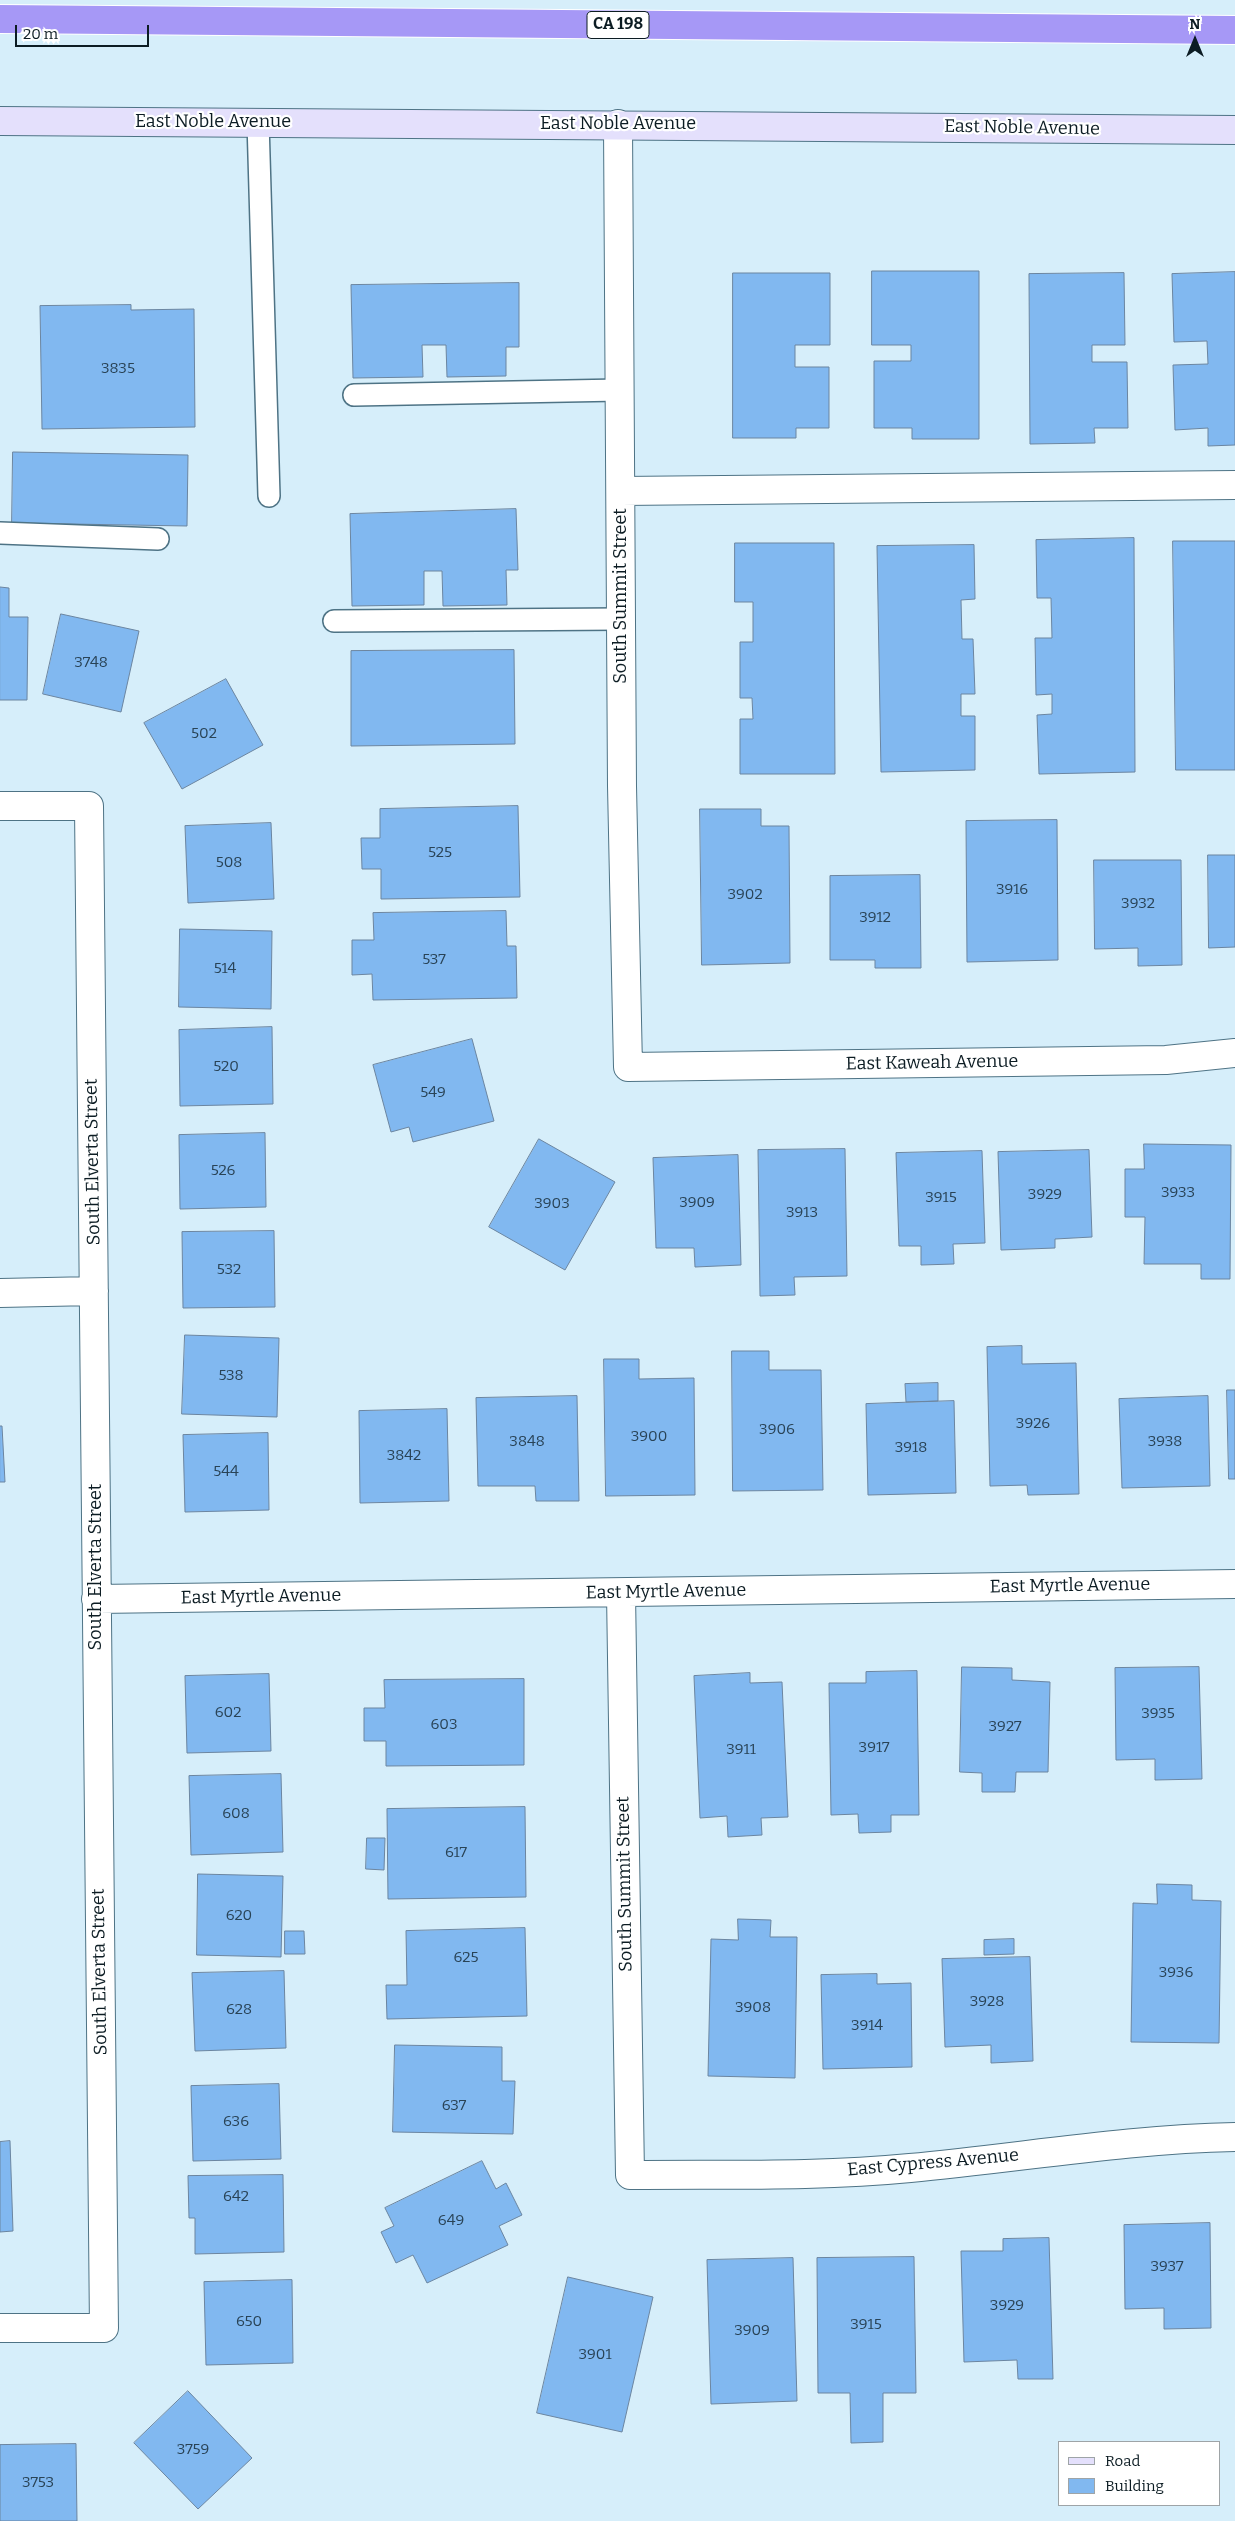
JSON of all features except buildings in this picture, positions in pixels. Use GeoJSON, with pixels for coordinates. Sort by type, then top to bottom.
{"type":"FeatureCollection","features":[{"type":"Feature","properties":{"kind":"highway","name":"CA 198"},"geometry":{"type":"LineString","coordinates":[[0,19],[1235,30]]}},
{"type":"Feature","properties":{"kind":"street","name":"East Noble Avenue"},"geometry":{"type":"LineString","coordinates":[[0,121],[618,124],[1235,130]]}},
{"type":"Feature","properties":{"kind":"street","name":"South Summit Street"},"geometry":{"type":"LineString","coordinates":[[618,124],[621,620],[628,1067]]}},
{"type":"Feature","properties":{"kind":"street"},"geometry":{"type":"LineString","coordinates":[[620,491],[1235,486]]}},
{"type":"Feature","properties":{"kind":"street","name":"South Elverta Street"},"geometry":{"type":"LineString","coordinates":[[0,806],[90,806],[104,2328],[0,2328]]}},
{"type":"Feature","properties":{"kind":"street","name":"East Kaweah Avenue"},"geometry":{"type":"LineString","coordinates":[[628,1067],[1166,1060],[1235,1053]]}},
{"type":"Feature","properties":{"kind":"street"},"geometry":{"type":"LineString","coordinates":[[0,1293],[94,1291]]}},
{"type":"Feature","properties":{"kind":"street","name":"East Myrtle Avenue"},"geometry":{"type":"LineString","coordinates":[[96,1599],[1235,1584]]}},
{"type":"Feature","properties":{"kind":"street","name":"South Summit Street"},"geometry":{"type":"LineString","coordinates":[[621,1593],[630,2175]]}},
{"type":"Feature","properties":{"kind":"street","name":"East Cypress Avenue"},"geometry":{"type":"LineString","coordinates":[[630,2175],[848,2172],[910,2168],[1135,2142],[1235,2137]]}},
{"type":"Feature","properties":{"kind":"lane"},"geometry":{"type":"LineString","coordinates":[[258,122],[269,496]]}},
{"type":"Feature","properties":{"kind":"lane"},"geometry":{"type":"LineString","coordinates":[[354,395],[620,390]]}},
{"type":"Feature","properties":{"kind":"lane"},"geometry":{"type":"LineString","coordinates":[[0,533],[158,539]]}},
{"type":"Feature","properties":{"kind":"lane"},"geometry":{"type":"LineString","coordinates":[[334,621],[621,620]]}}]}
